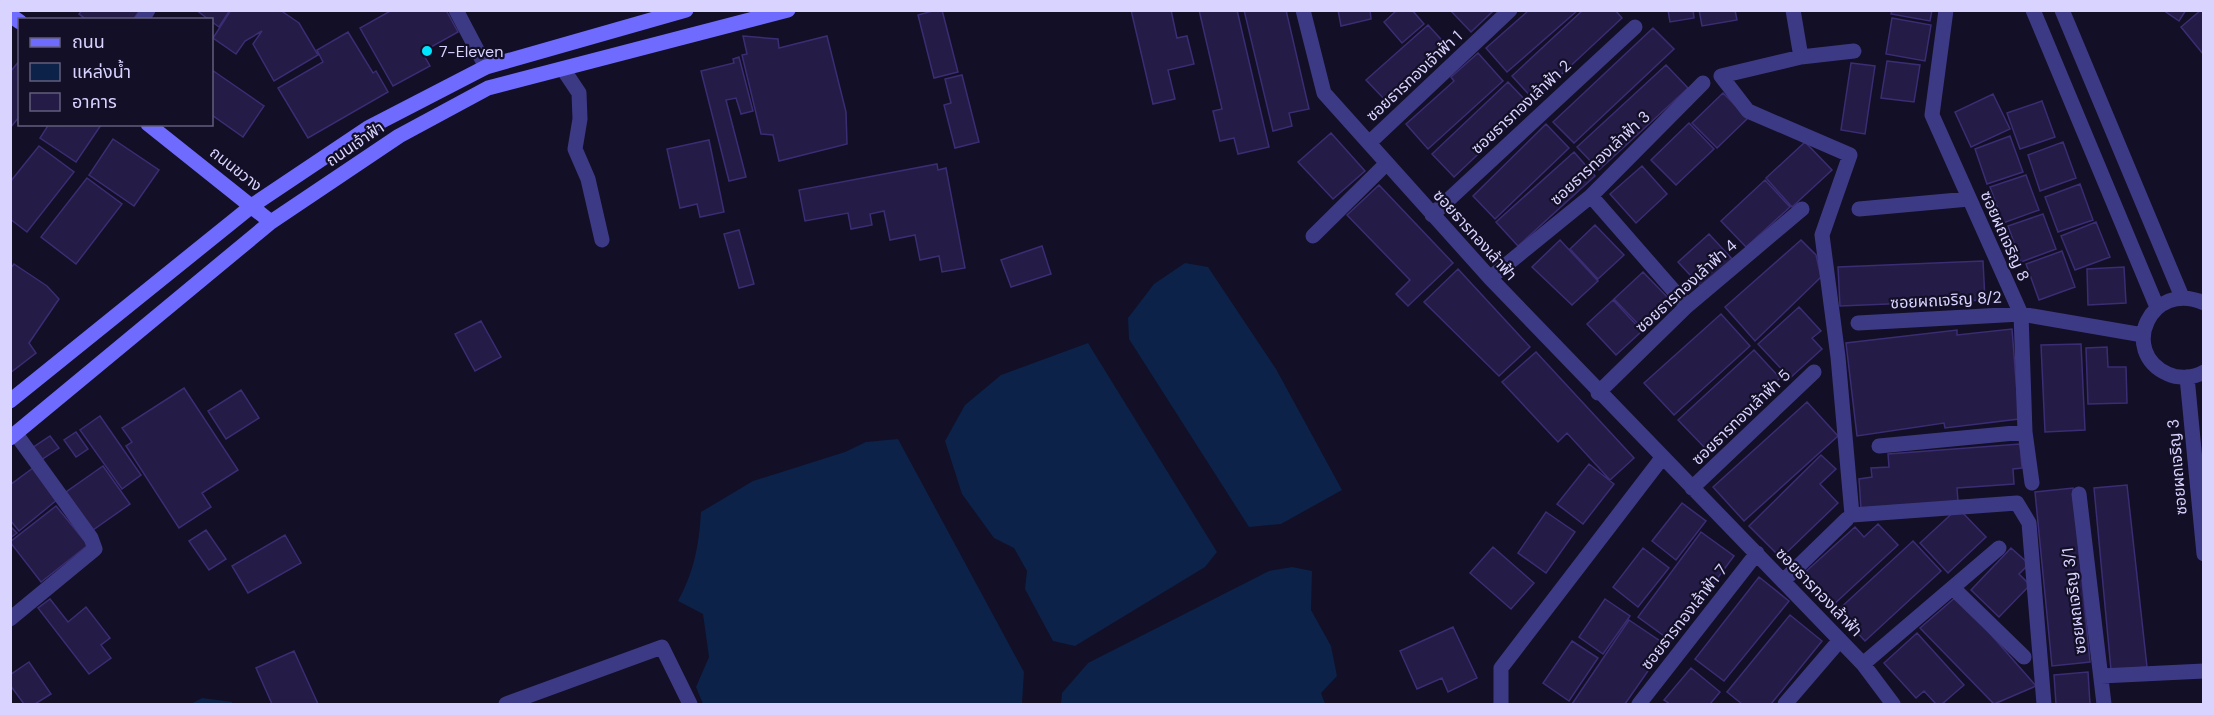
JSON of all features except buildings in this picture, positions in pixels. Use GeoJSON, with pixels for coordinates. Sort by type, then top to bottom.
{"type":"FeatureCollection","features":[{"type":"Feature","properties":{"kind":"main road","name":"ถนนเจ้าฟ้า"},"geometry":{"type":"LineString","coordinates":[[10,401],[254,206],[368,129],[486,67],[686,10]]}},
{"type":"Feature","properties":{"kind":"main road","name":"ถนนเจ้าฟ้า"},"geometry":{"type":"LineString","coordinates":[[13,436],[271,222],[386,144],[488,88],[788,10]]}},
{"type":"Feature","properties":{"kind":"main road","name":"ถนนขวาง"},"geometry":{"type":"LineString","coordinates":[[151,126],[254,206],[271,222]]}},
{"type":"Feature","properties":{"kind":"street"},"geometry":{"type":"LineString","coordinates":[[456,10],[486,67]]}},
{"type":"Feature","properties":{"kind":"street","name":"ซอยธารทองเล้าฟ้า"},"geometry":{"type":"LineString","coordinates":[[1303,10],[1324,93],[1490,278],[1598,393],[1757,553],[1863,664],[1893,705]]}},
{"type":"Feature","properties":{"kind":"street","name":"ซอยธารทองเจ้าฟ้า 1"},"geometry":{"type":"LineString","coordinates":[[1369,143],[1510,10]]}},
{"type":"Feature","properties":{"kind":"street"},"geometry":{"type":"LineString","coordinates":[[1793,10],[1801,57]]}},
{"type":"Feature","properties":{"kind":"street","name":"ซอยผถเจริญ 8"},"geometry":{"type":"LineString","coordinates":[[1946,10],[1932,115],[2021,314],[2025,432],[2032,483]]}},
{"type":"Feature","properties":{"kind":"street"},"geometry":{"type":"LineString","coordinates":[[2033,10],[2157,307]]}},
{"type":"Feature","properties":{"kind":"street"},"geometry":{"type":"LineString","coordinates":[[2062,10],[2182,297]]}},
{"type":"Feature","properties":{"kind":"street","name":"ซอยธารทองเล้าฟ้า 2"},"geometry":{"type":"LineString","coordinates":[[1432,214],[1635,27]]}},
{"type":"Feature","properties":{"kind":"street"},"geometry":{"type":"LineString","coordinates":[[1854,51],[1801,57],[1721,76],[1748,111],[1850,155],[1822,235],[1838,357],[1852,515],[2017,503],[2029,523],[2044,705]]}},
{"type":"Feature","properties":{"kind":"street"},"geometry":{"type":"LineString","coordinates":[[563,69],[579,93],[580,119],[575,149],[588,178],[602,240]]}},
{"type":"Feature","properties":{"kind":"street","name":"ซอยธารทองเล้าฟ้า 3"},"geometry":{"type":"LineString","coordinates":[[1490,278],[1591,196],[1703,83]]}},
{"type":"Feature","properties":{"kind":"street"},"geometry":{"type":"LineString","coordinates":[[1313,236],[1387,163]]}},
{"type":"Feature","properties":{"kind":"street"},"geometry":{"type":"LineString","coordinates":[[1591,196],[1687,306]]}},
{"type":"Feature","properties":{"kind":"street"},"geometry":{"type":"LineString","coordinates":[[1859,210],[1969,200]]}},
{"type":"Feature","properties":{"kind":"street","name":"ซอยธารทองเล้าฟ้า 4"},"geometry":{"type":"LineString","coordinates":[[1598,393],[1687,306],[1802,209]]}},
{"type":"Feature","properties":{"kind":"street"},"geometry":{"type":"LineString","coordinates":[[2204,303],[2182,297],[2168,300],[2150,315],[2143,335],[2144,349],[2161,371],[2173,376],[2187,377],[2204,372]]}},
{"type":"Feature","properties":{"kind":"street","name":"ซอยผถเจริญ 8/2"},"geometry":{"type":"LineString","coordinates":[[1858,323],[2021,314],[2143,335]]}},
{"type":"Feature","properties":{"kind":"street","name":"ซอยธารทองเล้าฟ้า 5"},"geometry":{"type":"LineString","coordinates":[[1692,488],[1814,372]]}},
{"type":"Feature","properties":{"kind":"street","name":"ซอยผถเจริญ 3"},"geometry":{"type":"LineString","coordinates":[[2187,377],[2204,554]]}},
{"type":"Feature","properties":{"kind":"street"},"geometry":{"type":"LineString","coordinates":[[1879,446],[2025,432]]}},
{"type":"Feature","properties":{"kind":"street"},"geometry":{"type":"LineString","coordinates":[[10,620],[95,549],[91,538],[13,436]]}},
{"type":"Feature","properties":{"kind":"street"},"geometry":{"type":"LineString","coordinates":[[1502,705],[1501,668],[1662,459]]}},
{"type":"Feature","properties":{"kind":"street","name":"ซอยผถเจริญ 3/1"},"geometry":{"type":"LineString","coordinates":[[2079,494],[2104,705]]}},
{"type":"Feature","properties":{"kind":"street"},"geometry":{"type":"LineString","coordinates":[[1784,581],[1847,519]]}},
{"type":"Feature","properties":{"kind":"street"},"geometry":{"type":"LineString","coordinates":[[1863,664],[1999,548]]}},
{"type":"Feature","properties":{"kind":"street","name":"ซอยธารทองเล้าฟ้า 7"},"geometry":{"type":"LineString","coordinates":[[1639,704],[1757,553]]}},
{"type":"Feature","properties":{"kind":"street"},"geometry":{"type":"LineString","coordinates":[[1953,588],[2024,657]]}},
{"type":"Feature","properties":{"kind":"street"},"geometry":{"type":"LineString","coordinates":[[1785,705],[1840,640]]}},
{"type":"Feature","properties":{"kind":"street"},"geometry":{"type":"LineString","coordinates":[[506,705],[662,647],[690,705]]}},
{"type":"Feature","properties":{"kind":"street"},"geometry":{"type":"LineString","coordinates":[[2101,676],[2204,670]]}},
{"type":"Feature","properties":{"kind":"water"},"geometry":{"type":"Polygon","coordinates":[[[1185,263],[1208,267],[1276,369],[1342,490],[1281,524],[1249,527],[1129,339],[1128,318],[1154,284],[1185,263]]]}},
{"type":"Feature","properties":{"kind":"water"},"geometry":{"type":"Polygon","coordinates":[[[1088,343],[1217,552],[1205,567],[1075,646],[1053,641],[1025,589],[1027,571],[1014,548],[994,538],[962,494],[945,441],[965,405],[1001,375],[1088,343]]]}},
{"type":"Feature","properties":{"kind":"water"},"geometry":{"type":"Polygon","coordinates":[[[898,439],[1024,672],[1022,704],[703,704],[696,687],[709,657],[703,614],[678,601],[695,558],[701,512],[753,481],[845,452],[866,442],[898,439]]]}},
{"type":"Feature","properties":{"kind":"water"},"geometry":{"type":"Polygon","coordinates":[[[1292,567],[1312,571],[1311,610],[1331,646],[1337,676],[1321,693],[1325,704],[1061,704],[1062,693],[1088,663],[1269,571],[1292,567]]]}},
{"type":"Feature","properties":{"kind":"water"},"geometry":{"type":"Polygon","coordinates":[[[202,698],[232,702],[233,704],[191,704],[202,698]]]}},
{"type":"Feature","properties":{"kind":"place","name":"7-Eleven"},"geometry":{"type":"Point","coordinates":[427,51]}}]}
